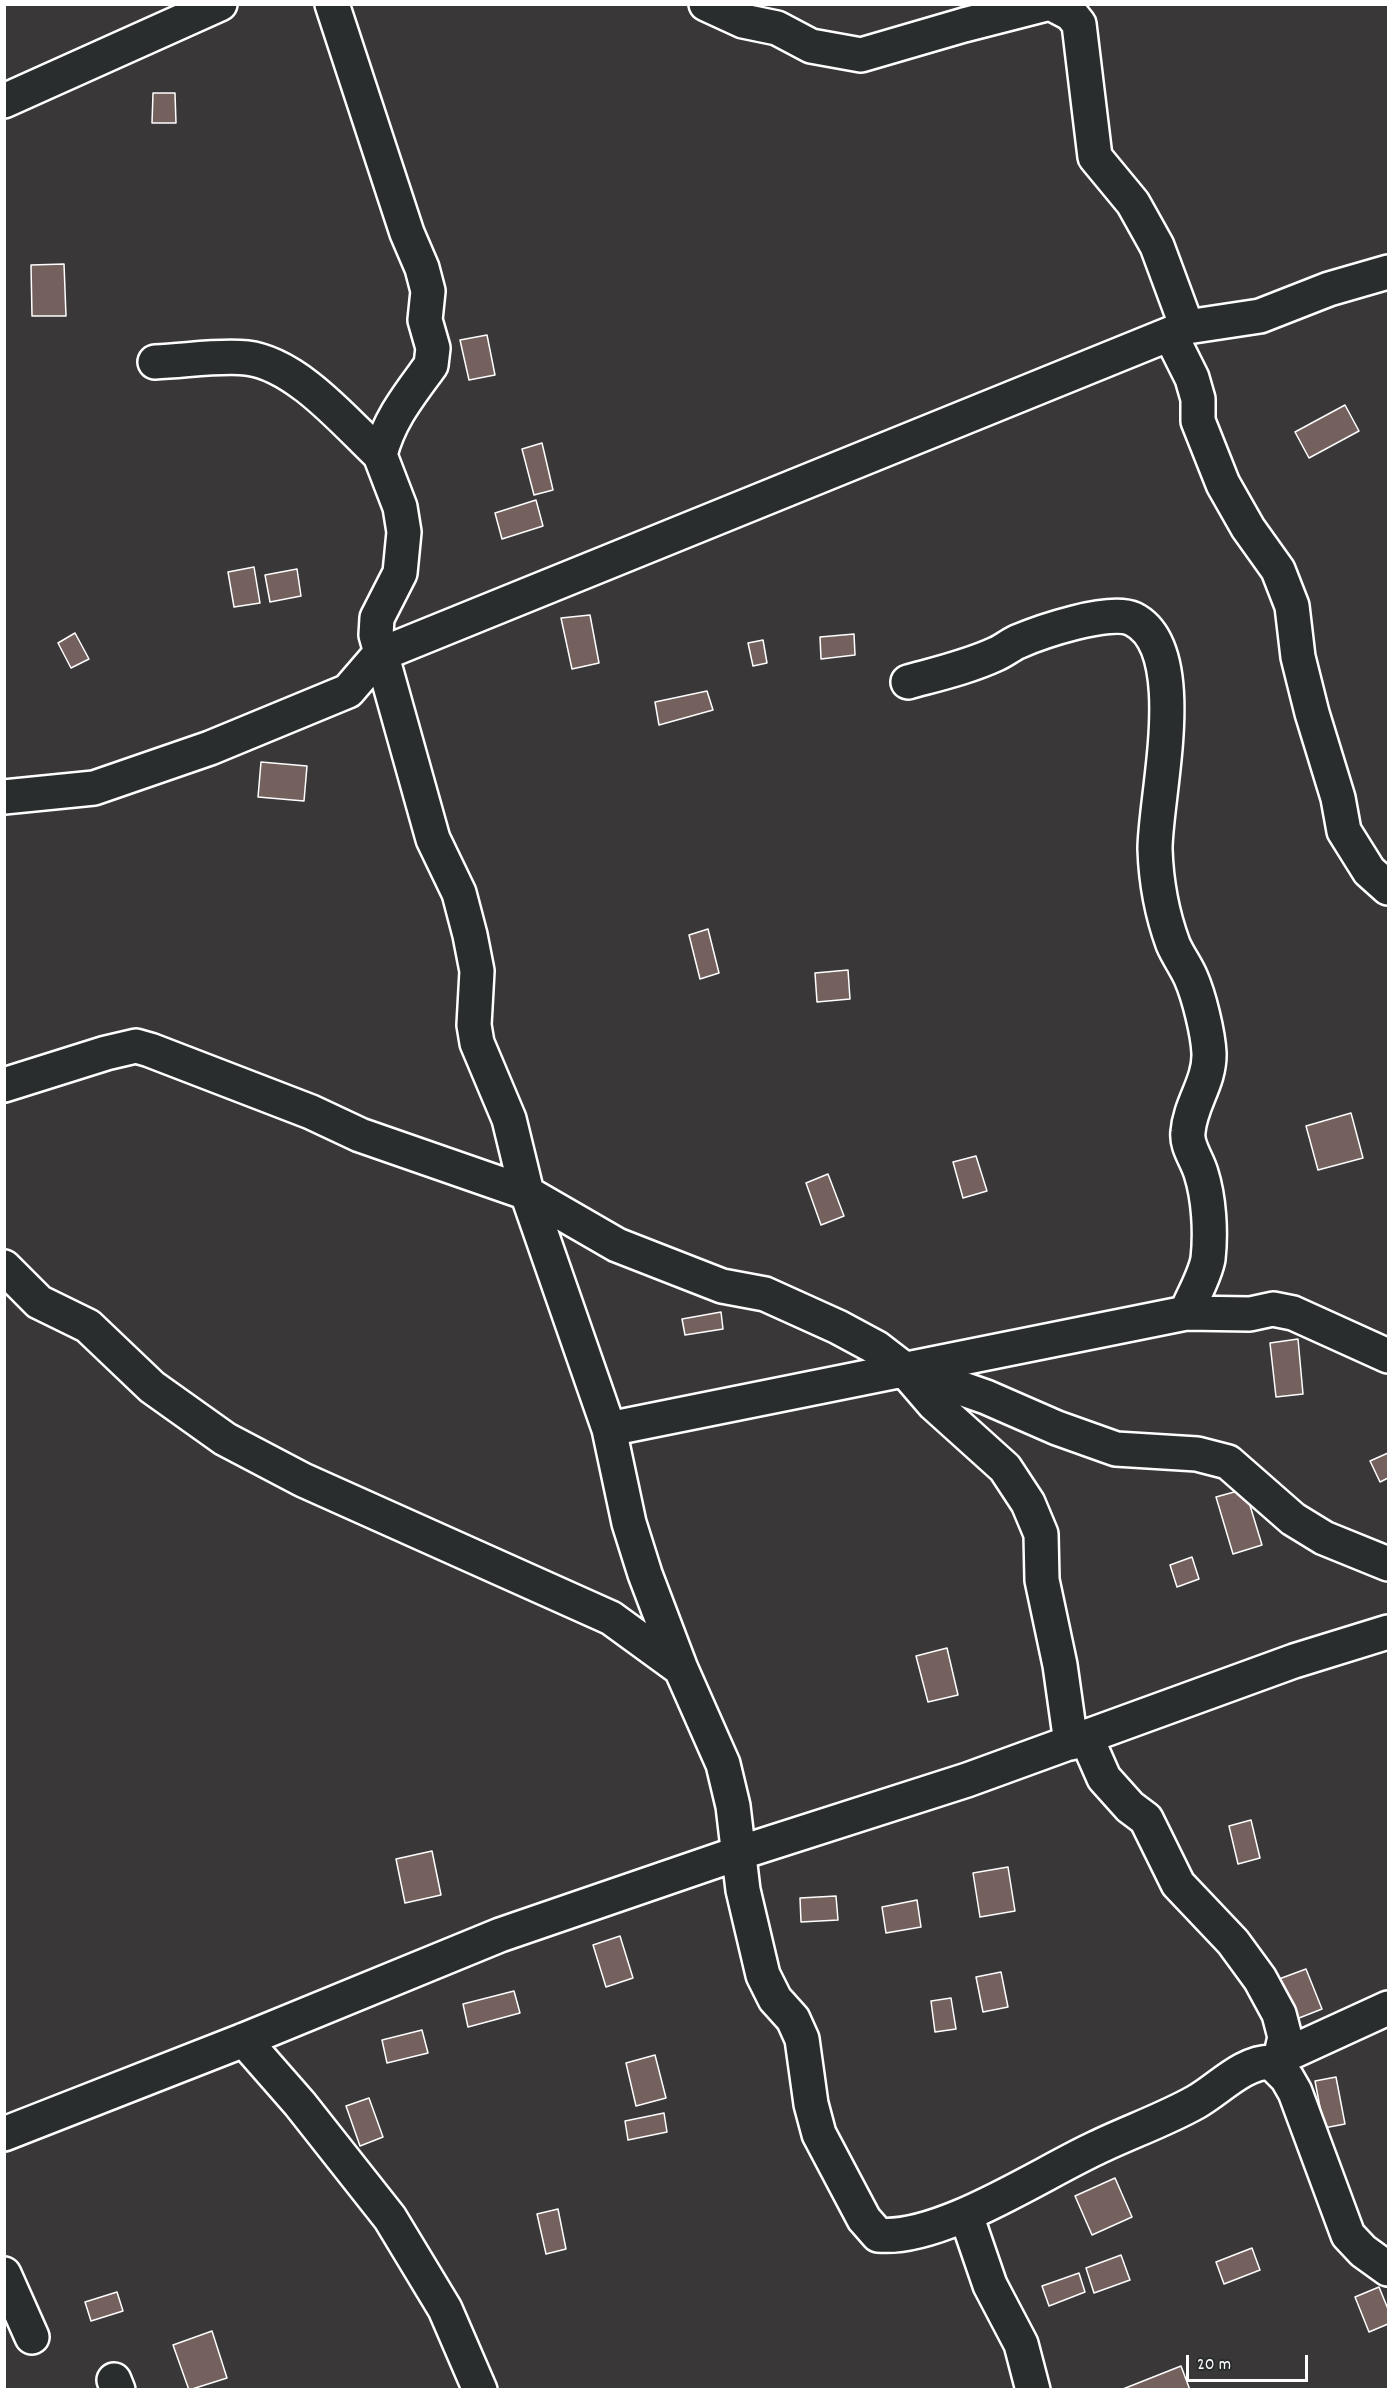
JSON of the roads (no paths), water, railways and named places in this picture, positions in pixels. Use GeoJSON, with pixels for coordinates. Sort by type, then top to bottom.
{"type":"FeatureCollection","features":[{"type":"Feature","properties":{"kind":"street"},"geometry":{"type":"LineString","coordinates":[[4,101],[220,4]]}},
{"type":"Feature","properties":{"kind":"street"},"geometry":{"type":"LineString","coordinates":[[332,4],[428,291],[425,320],[434,356],[431,365],[394,415],[380,455]]}},
{"type":"Feature","properties":{"kind":"street"},"geometry":{"type":"LineString","coordinates":[[706,4],[743,21],[777,28],[811,46],[861,55],[1046,4]]}},
{"type":"Feature","properties":{"kind":"street"},"geometry":{"type":"LineString","coordinates":[[1052,4],[1071,14],[1079,24],[1095,157],[1133,203],[1157,246],[1198,399],[1198,421],[1219,474],[1248,528],[1278,570],[1292,606],[1298,657],[1311,713],[1338,798],[1344,831],[1370,871],[1389,888]]}},
{"type":"Feature","properties":{"kind":"street"},"geometry":{"type":"LineString","coordinates":[[4,797],[94,788],[210,748],[348,691],[379,655],[1178,331],[1260,316],[1329,289],[1389,272]]}},
{"type":"Feature","properties":{"kind":"street"},"geometry":{"type":"LineString","coordinates":[[155,362],[248,358],[294,378],[380,455],[400,507],[404,532],[400,573],[377,618],[376,635],[379,655],[394,696],[412,769],[433,839],[459,893],[477,971],[474,1025],[477,1043],[509,1119],[527,1192],[609,1429],[633,1533],[681,1669],[723,1764],[745,1900],[763,1975],[775,1999],[793,2019],[802,2039],[811,2104],[819,2134],[864,2219],[878,2235],[887,2236],[903,2235],[966,2215],[1035,2177],[1196,2102],[1236,2075],[1262,2062],[1280,2062],[1389,2008]]}},
{"type":"Feature","properties":{"kind":"street"},"geometry":{"type":"LineString","coordinates":[[908,682],[995,655],[1017,642],[1076,621],[1103,617],[1131,618],[1145,627],[1155,646],[1163,667],[1167,693],[1167,745],[1157,803],[1155,851],[1160,902],[1174,945],[1192,980],[1209,1054],[1204,1086],[1192,1109],[1187,1134],[1201,1173],[1208,1209],[1208,1261],[1186,1313]]}},
{"type":"Feature","properties":{"kind":"street"},"geometry":{"type":"LineString","coordinates":[[4,1085],[136,1046],[311,1112],[360,1136],[471,1176],[527,1192],[617,1245],[722,1286],[765,1294],[801,1309],[877,1348],[903,1368],[934,1404],[1005,1468],[1028,1503],[1041,1534],[1042,1580],[1079,1740],[1104,1778],[1130,1807],[1146,1819],[1178,1884],[1233,1942],[1260,1978],[1279,2014],[1285,2037],[1280,2062],[1295,2092],[1348,2235],[1363,2251],[1389,2269]]}},
{"type":"Feature","properties":{"kind":"street"},"geometry":{"type":"LineString","coordinates":[[4,1268],[39,1302],[88,1326],[152,1387],[225,1438],[303,1480],[611,1618],[681,1669]]}},
{"type":"Feature","properties":{"kind":"street"},"geometry":{"type":"LineString","coordinates":[[609,1429],[903,1368],[1186,1313],[1250,1314],[1273,1309],[1293,1313],[1389,1356]]}},
{"type":"Feature","properties":{"kind":"street"},"geometry":{"type":"LineString","coordinates":[[903,1368],[986,1397],[1057,1428],[1116,1449],[1197,1454],[1228,1462],[1293,1519],[1324,1538],[1389,1563]]}},
{"type":"Feature","properties":{"kind":"street"},"geometry":{"type":"LineString","coordinates":[[4,2134],[244,2040],[500,1935],[739,1853],[967,1780],[1294,1662],[1389,1632]]}},
{"type":"Feature","properties":{"kind":"street"},"geometry":{"type":"LineString","coordinates":[[244,2040],[300,2104],[390,2218],[445,2309],[480,2390]]}},
{"type":"Feature","properties":{"kind":"street"},"geometry":{"type":"LineString","coordinates":[[966,2215],[990,2285],[1021,2344],[1033,2390]]}},
{"type":"Feature","properties":{"kind":"street"},"geometry":{"type":"LineString","coordinates":[[4,2274],[32,2337]]}}]}
